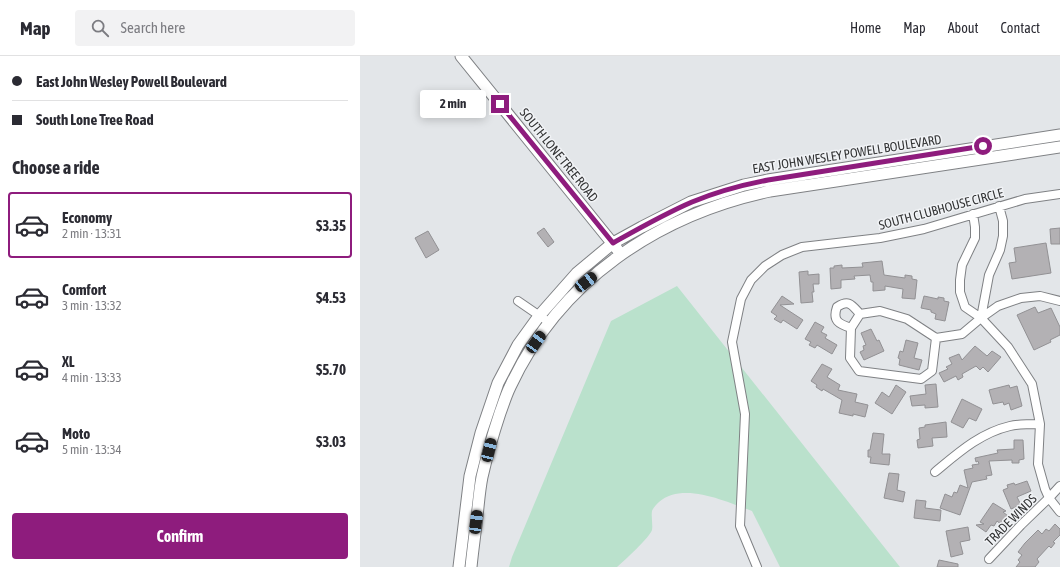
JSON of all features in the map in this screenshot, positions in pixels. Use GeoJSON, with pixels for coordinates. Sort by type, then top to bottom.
{"type":"FeatureCollection","features":[{"type":"Feature","properties":{"kind":"main road","name":"SOUTH LONE TREE ROAD"},"geometry":{"type":"LineString","coordinates":[[461,56],[621,254]]}},
{"type":"Feature","properties":{"kind":"main road","name":"EAST JOHN WESLEY POWELL BOULEVARD"},"geometry":{"type":"LineString","coordinates":[[459,567],[470,476],[481,433],[498,383],[518,345],[539,316],[578,273],[613,243],[691,202],[744,185],[1060,135]]}},
{"type":"Feature","properties":{"kind":"main road","name":"EAST JOHN WESLEY POWELL BOULEVARD"},"geometry":{"type":"LineString","coordinates":[[471,567],[482,478],[492,436],[509,388],[528,351],[550,323],[586,282],[621,254],[648,237],[696,213],[747,196],[770,191],[1060,147]]}},
{"type":"Feature","properties":{"kind":"street","name":"SOUTH CLUBHOUSE CIRCLE"},"geometry":{"type":"LineString","coordinates":[[757,567],[740,526],[746,414],[732,342],[741,299],[751,280],[765,266],[782,255],[802,247],[880,238],[924,228],[1025,199],[1060,194]]}},
{"type":"Feature","properties":{"kind":"street"},"geometry":{"type":"LineString","coordinates":[[981,318],[989,275],[1000,250],[1003,236],[1003,221],[999,206]]}},
{"type":"Feature","properties":{"kind":"street"},"geometry":{"type":"LineString","coordinates":[[973,214],[975,238],[962,264],[960,292],[965,306],[981,318],[1008,347],[1032,384],[1040,424],[1038,464],[1049,498],[1060,512]]}},
{"type":"Feature","properties":{"kind":"street"},"geometry":{"type":"LineString","coordinates":[[936,338],[932,371],[921,379],[859,371],[850,358],[851,328],[860,314],[880,311],[907,319],[936,338],[962,334],[998,306],[1021,298],[1040,296],[1060,301]]}},
{"type":"Feature","properties":{"kind":"street"},"geometry":{"type":"LineString","coordinates":[[518,301],[550,323]]}},
{"type":"Feature","properties":{"kind":"street"},"geometry":{"type":"LineString","coordinates":[[851,328],[842,325],[837,321],[834,314],[837,307],[843,303],[851,304],[860,314]]}},
{"type":"Feature","properties":{"kind":"street"},"geometry":{"type":"LineString","coordinates":[[934,472],[966,446],[991,431],[1011,426],[1040,424]]}},
{"type":"Feature","properties":{"kind":"street","name":"TRADE WINDS"},"geometry":{"type":"LineString","coordinates":[[989,559],[1060,486]]}},
{"type":"Feature","properties":{"kind":"green space"},"geometry":{"type":"Polygon","coordinates":[[[677,286],[900,567],[780,567],[752,511],[705,495],[680,493],[669,496],[654,507],[652,511],[652,530],[647,538],[617,567],[509,567],[611,321],[677,286]]]}},
{"type":"Feature","properties":{"kind":"building"},"geometry":{"type":"Polygon","coordinates":[[[544,228],[554,242],[548,247],[537,233],[544,228]]]}},
{"type":"Feature","properties":{"kind":"building"},"geometry":{"type":"Polygon","coordinates":[[[1060,228],[1060,244],[1051,244],[1050,229],[1060,228]]]}},
{"type":"Feature","properties":{"kind":"building"},"geometry":{"type":"Polygon","coordinates":[[[428,231],[439,250],[426,258],[415,238],[428,231]]]}},
{"type":"Feature","properties":{"kind":"building"},"geometry":{"type":"Polygon","coordinates":[[[1046,243],[1051,273],[1012,279],[1009,263],[1016,262],[1014,248],[1046,243]]]}},
{"type":"Feature","properties":{"kind":"building"},"geometry":{"type":"Polygon","coordinates":[[[882,261],[884,275],[905,278],[905,275],[912,276],[912,279],[917,280],[915,299],[902,298],[903,289],[885,286],[885,290],[873,291],[873,282],[871,282],[870,275],[854,276],[855,279],[841,280],[841,288],[831,289],[830,268],[842,265],[842,268],[863,267],[862,263],[882,261]]]}},
{"type":"Feature","properties":{"kind":"building"},"geometry":{"type":"Polygon","coordinates":[[[808,271],[808,275],[819,274],[819,284],[813,284],[813,302],[801,303],[799,272],[808,271]]]}},
{"type":"Feature","properties":{"kind":"building"},"geometry":{"type":"Polygon","coordinates":[[[782,296],[794,304],[780,305],[803,320],[797,329],[783,320],[781,323],[774,319],[777,316],[771,312],[782,296]]]}},
{"type":"Feature","properties":{"kind":"building"},"geometry":{"type":"Polygon","coordinates":[[[924,296],[938,299],[938,297],[944,298],[944,301],[949,302],[945,321],[935,319],[936,314],[931,312],[931,310],[921,308],[924,296]]]}},
{"type":"Feature","properties":{"kind":"building"},"geometry":{"type":"Polygon","coordinates":[[[1035,307],[1038,313],[1051,308],[1060,327],[1060,335],[1050,340],[1051,342],[1034,350],[1017,315],[1035,307]]]}},
{"type":"Feature","properties":{"kind":"building"},"geometry":{"type":"Polygon","coordinates":[[[815,322],[824,327],[821,332],[827,335],[825,338],[837,345],[832,354],[817,345],[815,348],[809,345],[811,342],[805,339],[815,322]]]}},
{"type":"Feature","properties":{"kind":"building"},"geometry":{"type":"Polygon","coordinates":[[[871,329],[877,341],[879,340],[884,351],[864,360],[860,352],[864,350],[863,346],[866,345],[861,333],[871,329]]]}},
{"type":"Feature","properties":{"kind":"building"},"geometry":{"type":"Polygon","coordinates":[[[906,340],[918,343],[914,358],[922,360],[919,370],[899,365],[900,359],[898,358],[900,351],[903,352],[906,340]]]}},
{"type":"Feature","properties":{"kind":"building"},"geometry":{"type":"Polygon","coordinates":[[[975,346],[987,356],[992,351],[1001,357],[988,372],[983,367],[980,370],[976,366],[962,374],[963,377],[958,380],[956,376],[944,382],[939,373],[948,369],[946,367],[952,364],[949,358],[959,354],[962,360],[975,346]]]}},
{"type":"Feature","properties":{"kind":"building"},"geometry":{"type":"Polygon","coordinates":[[[822,364],[832,369],[827,377],[840,385],[838,390],[857,394],[855,402],[868,405],[865,417],[839,413],[842,400],[823,389],[822,391],[811,381],[822,364]]]}},
{"type":"Feature","properties":{"kind":"building"},"geometry":{"type":"Polygon","coordinates":[[[936,384],[938,407],[925,408],[925,405],[912,406],[910,396],[926,394],[925,385],[936,384]]]}},
{"type":"Feature","properties":{"kind":"building"},"geometry":{"type":"Polygon","coordinates":[[[896,385],[906,392],[892,414],[875,403],[882,392],[889,397],[896,385]]]}},
{"type":"Feature","properties":{"kind":"building"},"geometry":{"type":"Polygon","coordinates":[[[1009,385],[1010,388],[1017,386],[1022,406],[1011,410],[1009,403],[1004,405],[1003,402],[993,404],[989,390],[1009,385]]]}},
{"type":"Feature","properties":{"kind":"building"},"geometry":{"type":"Polygon","coordinates":[[[962,399],[982,409],[976,421],[969,418],[963,428],[951,422],[962,399]]]}},
{"type":"Feature","properties":{"kind":"building"},"geometry":{"type":"Polygon","coordinates":[[[946,422],[947,437],[932,438],[933,446],[918,448],[917,440],[920,439],[919,428],[925,427],[925,425],[946,422]]]}},
{"type":"Feature","properties":{"kind":"building"},"geometry":{"type":"Polygon","coordinates":[[[873,433],[884,434],[882,454],[890,454],[889,465],[870,463],[871,457],[868,457],[868,450],[870,450],[873,433]]]}},
{"type":"Feature","properties":{"kind":"building"},"geometry":{"type":"Polygon","coordinates":[[[1014,440],[1023,440],[1024,459],[1019,460],[1019,463],[1012,463],[1012,460],[989,461],[992,475],[986,476],[987,479],[972,482],[960,515],[940,508],[945,494],[952,497],[954,492],[957,493],[960,485],[968,488],[964,470],[973,468],[972,465],[979,464],[978,461],[976,462],[975,458],[998,453],[997,450],[1014,449],[1014,440]]]}},
{"type":"Feature","properties":{"kind":"building"},"geometry":{"type":"Polygon","coordinates":[[[889,473],[899,474],[897,490],[905,492],[903,502],[884,498],[889,473]]]}},
{"type":"Feature","properties":{"kind":"building"},"geometry":{"type":"Polygon","coordinates":[[[1027,481],[1031,491],[1017,497],[1021,505],[1011,509],[1003,490],[1008,488],[1007,485],[1014,483],[1015,485],[1027,481]]]}},
{"type":"Feature","properties":{"kind":"building"},"geometry":{"type":"Polygon","coordinates":[[[916,500],[926,501],[925,508],[941,510],[940,521],[914,518],[916,500]]]}},
{"type":"Feature","properties":{"kind":"building"},"geometry":{"type":"Polygon","coordinates":[[[993,503],[1006,511],[1003,512],[1008,516],[1002,525],[997,521],[994,526],[991,525],[986,532],[976,525],[984,524],[980,522],[993,503]]]}},
{"type":"Feature","properties":{"kind":"building"},"geometry":{"type":"Polygon","coordinates":[[[1055,524],[1060,529],[1060,535],[1053,542],[1055,543],[1051,548],[1049,546],[1037,559],[1039,562],[1035,567],[1016,567],[1020,562],[1018,560],[1022,555],[1018,552],[1025,543],[1038,530],[1042,534],[1046,529],[1049,531],[1055,524]]]}},
{"type":"Feature","properties":{"kind":"building"},"geometry":{"type":"Polygon","coordinates":[[[968,527],[970,540],[960,542],[963,554],[951,557],[946,531],[968,527]]]}},
{"type":"Feature","properties":{"kind":"building"},"geometry":{"type":"Polygon","coordinates":[[[939,560],[958,564],[958,567],[937,567],[939,560]]]}},
{"type":"Feature","properties":{"kind":"route"},"geometry":{"type":"LineString","coordinates":[[500,104],[613,243],[691,202],[744,185],[983,146]]}}]}
